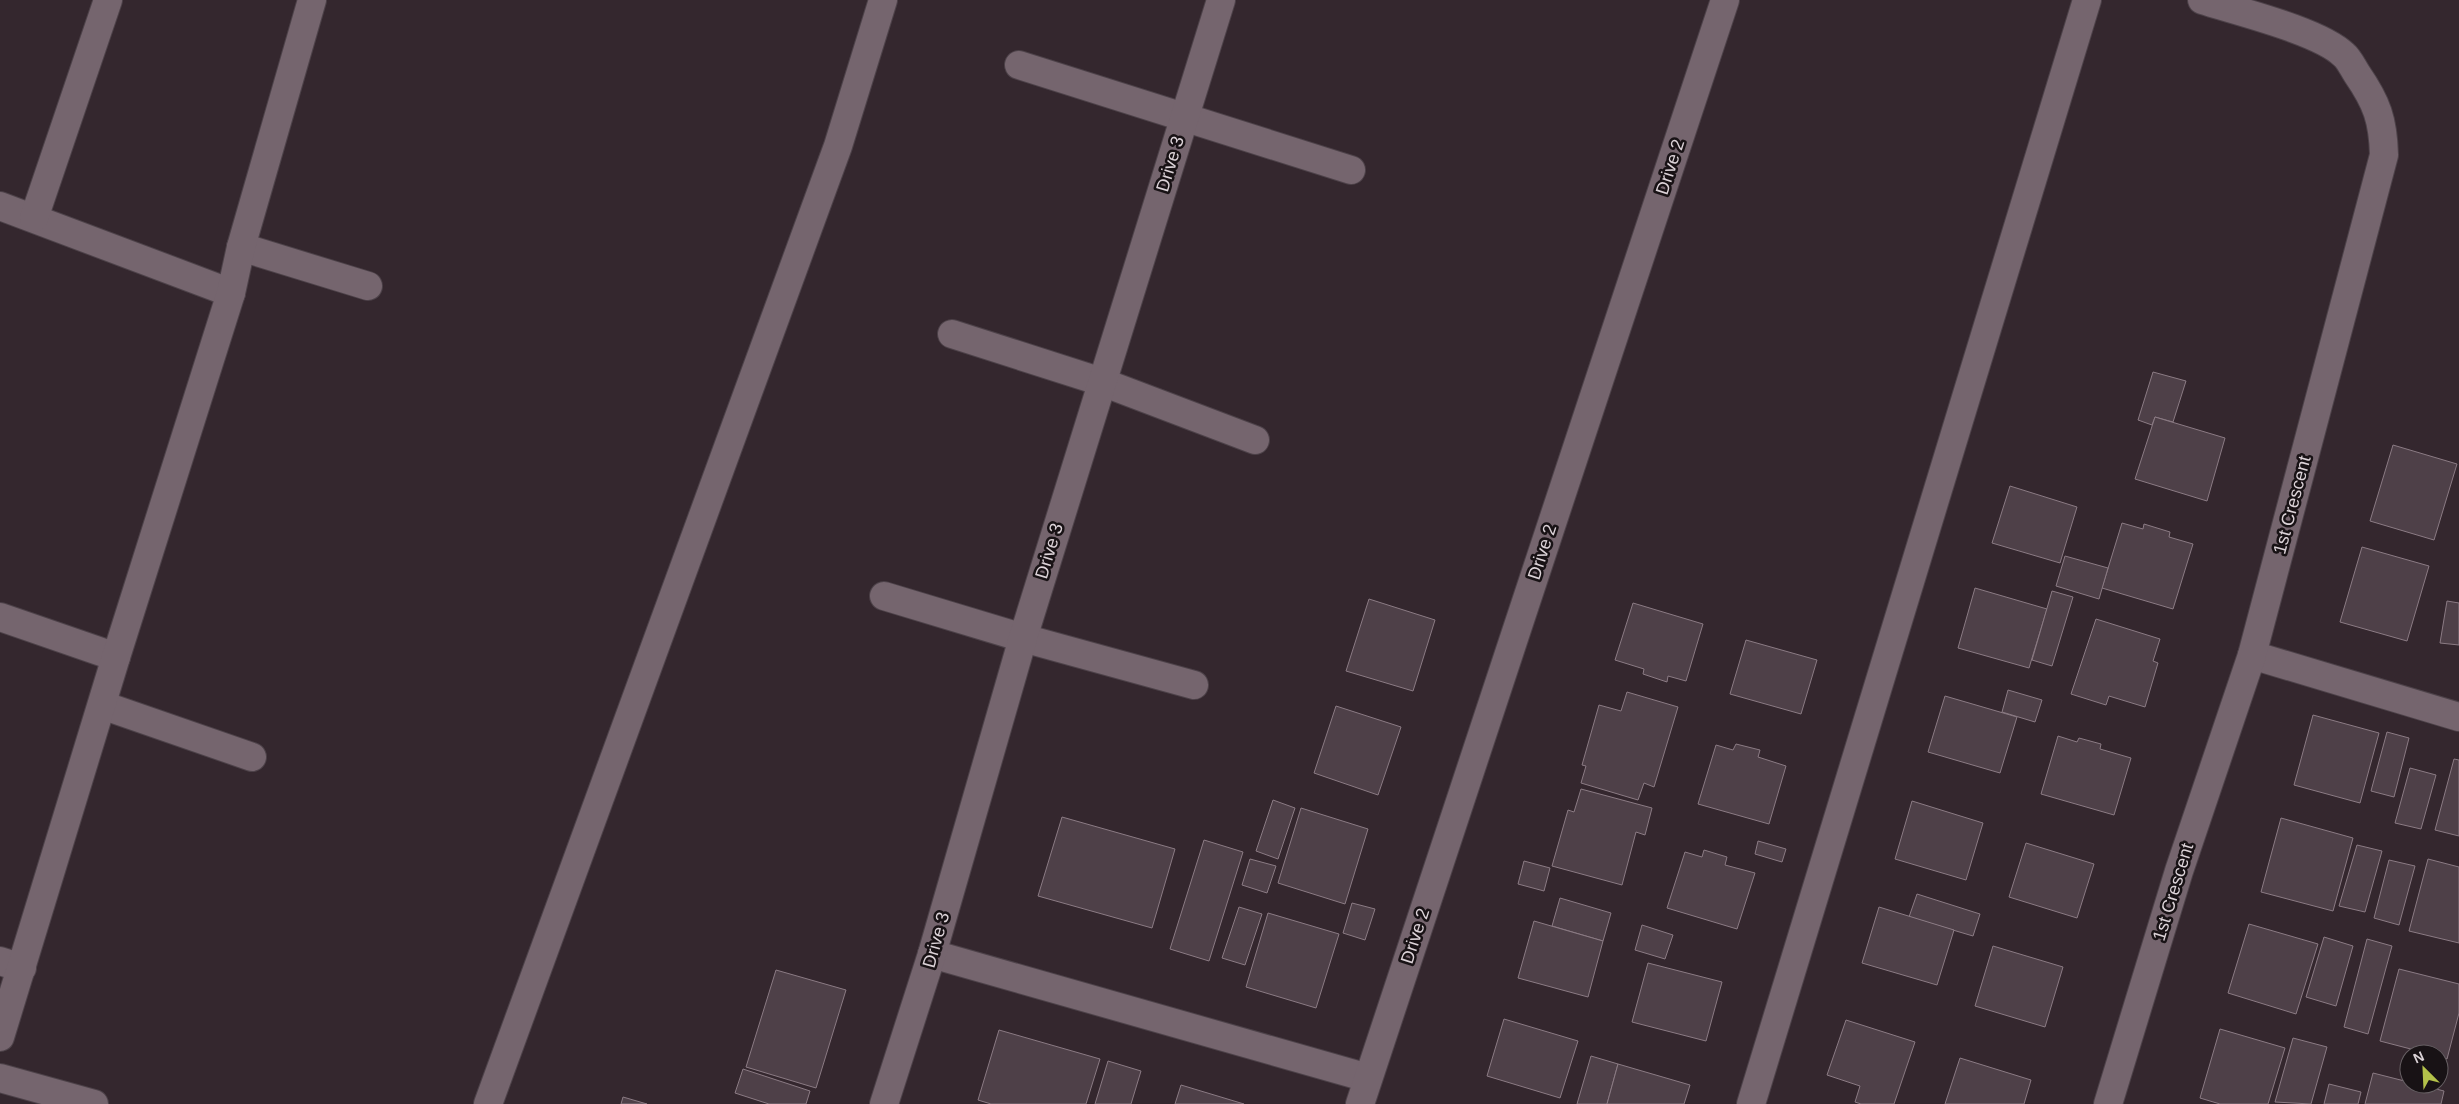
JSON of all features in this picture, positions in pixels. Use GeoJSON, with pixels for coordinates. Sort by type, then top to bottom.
{"type":"FeatureCollection","features":[{"type":"Feature","properties":{"kind":"street"},"geometry":{"type":"LineString","coordinates":[[34,218],[108,0]]}},
{"type":"Feature","properties":{"kind":"street"},"geometry":{"type":"LineString","coordinates":[[0,1038],[11,964],[102,705],[231,293],[241,247],[312,0]]}},
{"type":"Feature","properties":{"kind":"street"},"geometry":{"type":"LineString","coordinates":[[488,1104],[838,146],[883,0]]}},
{"type":"Feature","properties":{"kind":"street","name":"Drive 3"},"geometry":{"type":"LineString","coordinates":[[884,1104],[932,954],[1022,638],[1221,0]]}},
{"type":"Feature","properties":{"kind":"street","name":"Drive 2"},"geometry":{"type":"LineString","coordinates":[[1360,1104],[1725,0]]}},
{"type":"Feature","properties":{"kind":"street"},"geometry":{"type":"LineString","coordinates":[[1751,1104],[2087,0]]}},
{"type":"Feature","properties":{"kind":"street","name":"1st Crescent"},"geometry":{"type":"LineString","coordinates":[[2108,1104],[2178,871],[2252,656],[2384,155],[2383,127],[2380,113],[2368,89],[2344,54],[2311,35],[2202,0]]}},
{"type":"Feature","properties":{"kind":"street"},"geometry":{"type":"LineString","coordinates":[[1019,65],[1351,170]]}},
{"type":"Feature","properties":{"kind":"street"},"geometry":{"type":"LineString","coordinates":[[0,206],[231,293]]}},
{"type":"Feature","properties":{"kind":"street"},"geometry":{"type":"LineString","coordinates":[[241,247],[368,286]]}},
{"type":"Feature","properties":{"kind":"street"},"geometry":{"type":"LineString","coordinates":[[952,334],[1102,382],[1255,440]]}},
{"type":"Feature","properties":{"kind":"street"},"geometry":{"type":"LineString","coordinates":[[884,596],[1022,638],[1194,685]]}},
{"type":"Feature","properties":{"kind":"street"},"geometry":{"type":"LineString","coordinates":[[0,617],[116,657]]}},
{"type":"Feature","properties":{"kind":"street"},"geometry":{"type":"LineString","coordinates":[[2252,656],[2459,717]]}},
{"type":"Feature","properties":{"kind":"street"},"geometry":{"type":"LineString","coordinates":[[102,705],[252,757]]}},
{"type":"Feature","properties":{"kind":"street"},"geometry":{"type":"LineString","coordinates":[[932,954],[1368,1078]]}},
{"type":"Feature","properties":{"kind":"street"},"geometry":{"type":"LineString","coordinates":[[0,1078],[94,1104]]}},
{"type":"Feature","properties":{"kind":"building"},"geometry":{"type":"Polygon","coordinates":[[[2153,372],[2186,381],[2173,422],[2155,417],[2152,425],[2138,420],[2153,372]]]}},
{"type":"Feature","properties":{"kind":"building"},"geometry":{"type":"Polygon","coordinates":[[[2155,417],[2225,438],[2207,501],[2135,479],[2155,417]]]}},
{"type":"Feature","properties":{"kind":"building"},"geometry":{"type":"Polygon","coordinates":[[[2393,445],[2457,464],[2434,540],[2370,521],[2393,445]]]}},
{"type":"Feature","properties":{"kind":"building"},"geometry":{"type":"Polygon","coordinates":[[[2010,486],[2077,507],[2060,563],[1992,543],[2010,486]]]}},
{"type":"Feature","properties":{"kind":"building"},"geometry":{"type":"Polygon","coordinates":[[[2122,523],[2143,529],[2144,524],[2170,532],[2169,537],[2193,544],[2173,609],[2102,588],[2122,523]]]}},
{"type":"Feature","properties":{"kind":"building"},"geometry":{"type":"Polygon","coordinates":[[[2362,547],[2429,566],[2407,641],[2340,622],[2362,547]]]}},
{"type":"Feature","properties":{"kind":"building"},"geometry":{"type":"Polygon","coordinates":[[[2065,556],[2108,568],[2099,599],[2056,586],[2065,556]]]}},
{"type":"Feature","properties":{"kind":"building"},"geometry":{"type":"Polygon","coordinates":[[[1975,588],[2047,609],[2029,668],[1958,648],[1975,588]]]}},
{"type":"Feature","properties":{"kind":"building"},"geometry":{"type":"Polygon","coordinates":[[[2052,591],[2073,597],[2052,666],[2032,660],[2052,591]]]}},
{"type":"Feature","properties":{"kind":"building"},"geometry":{"type":"Polygon","coordinates":[[[1369,599],[1435,620],[1413,691],[1346,671],[1369,599]]]}},
{"type":"Feature","properties":{"kind":"building"},"geometry":{"type":"Polygon","coordinates":[[[2447,601],[2459,603],[2459,645],[2440,643],[2447,601]]]}},
{"type":"Feature","properties":{"kind":"building"},"geometry":{"type":"Polygon","coordinates":[[[1633,603],[1703,624],[1686,681],[1668,676],[1667,682],[1643,674],[1644,669],[1615,660],[1633,603]]]}},
{"type":"Feature","properties":{"kind":"building"},"geometry":{"type":"Polygon","coordinates":[[[2096,619],[2160,639],[2153,661],[2158,663],[2145,707],[2109,696],[2106,705],[2071,694],[2096,619]]]}},
{"type":"Feature","properties":{"kind":"building"},"geometry":{"type":"Polygon","coordinates":[[[1746,640],[1817,660],[1801,714],[1730,694],[1746,640]]]}},
{"type":"Feature","properties":{"kind":"building"},"geometry":{"type":"Polygon","coordinates":[[[2008,690],[2042,700],[2035,722],[2002,712],[2008,690]]]}},
{"type":"Feature","properties":{"kind":"building"},"geometry":{"type":"Polygon","coordinates":[[[1627,692],[1678,707],[1654,787],[1644,783],[1638,800],[1581,783],[1586,766],[1582,765],[1599,705],[1621,711],[1627,692]]]}},
{"type":"Feature","properties":{"kind":"building"},"geometry":{"type":"Polygon","coordinates":[[[1945,696],[2017,717],[2000,773],[1928,752],[1945,696]]]}},
{"type":"Feature","properties":{"kind":"building"},"geometry":{"type":"Polygon","coordinates":[[[1336,706],[1401,727],[1378,795],[1314,773],[1336,706]]]}},
{"type":"Feature","properties":{"kind":"building"},"geometry":{"type":"Polygon","coordinates":[[[2313,715],[2379,733],[2360,803],[2294,785],[2313,715]]]}},
{"type":"Feature","properties":{"kind":"building"},"geometry":{"type":"Polygon","coordinates":[[[2387,732],[2409,738],[2394,797],[2371,791],[2387,732]]]}},
{"type":"Feature","properties":{"kind":"building"},"geometry":{"type":"Polygon","coordinates":[[[2058,736],[2077,742],[2079,738],[2101,744],[2100,749],[2131,758],[2114,815],[2041,794],[2058,736]]]}},
{"type":"Feature","properties":{"kind":"building"},"geometry":{"type":"Polygon","coordinates":[[[1736,744],[1760,750],[1758,757],[1786,766],[1769,824],[1698,804],[1716,745],[1733,750],[1736,744]]]}},
{"type":"Feature","properties":{"kind":"building"},"geometry":{"type":"Polygon","coordinates":[[[2454,759],[2459,760],[2459,836],[2435,830],[2454,759]]]}},
{"type":"Feature","properties":{"kind":"building"},"geometry":{"type":"Polygon","coordinates":[[[2410,768],[2436,775],[2421,829],[2395,823],[2410,768]]]}},
{"type":"Feature","properties":{"kind":"building"},"geometry":{"type":"Polygon","coordinates":[[[1581,789],[1652,808],[1645,835],[1636,832],[1622,885],[1552,866],[1568,810],[1574,812],[1581,789]]]}},
{"type":"Feature","properties":{"kind":"building"},"geometry":{"type":"Polygon","coordinates":[[[1273,800],[1295,808],[1278,859],[1256,851],[1273,800]]]}},
{"type":"Feature","properties":{"kind":"building"},"geometry":{"type":"Polygon","coordinates":[[[1912,801],[1983,823],[1966,880],[1895,859],[1912,801]]]}},
{"type":"Feature","properties":{"kind":"building"},"geometry":{"type":"Polygon","coordinates":[[[1301,808],[1368,829],[1345,904],[1278,883],[1301,808]]]}},
{"type":"Feature","properties":{"kind":"building"},"geometry":{"type":"Polygon","coordinates":[[[1062,817],[1175,849],[1152,928],[1038,896],[1062,817]]]}},
{"type":"Feature","properties":{"kind":"building"},"geometry":{"type":"Polygon","coordinates":[[[2281,818],[2353,838],[2333,911],[2261,892],[2281,818]]]}},
{"type":"Feature","properties":{"kind":"building"},"geometry":{"type":"Polygon","coordinates":[[[1204,840],[1243,852],[1209,961],[1170,949],[1204,840]]]}},
{"type":"Feature","properties":{"kind":"building"},"geometry":{"type":"Polygon","coordinates":[[[1758,841],[1786,849],[1782,862],[1755,854],[1758,841]]]}},
{"type":"Feature","properties":{"kind":"building"},"geometry":{"type":"Polygon","coordinates":[[[2026,843],[2094,864],[2077,918],[2009,897],[2026,843]]]}},
{"type":"Feature","properties":{"kind":"building"},"geometry":{"type":"Polygon","coordinates":[[[2357,845],[2382,851],[2365,912],[2339,906],[2357,845]]]}},
{"type":"Feature","properties":{"kind":"building"},"geometry":{"type":"Polygon","coordinates":[[[1704,850],[1727,857],[1725,865],[1755,873],[1737,929],[1667,908],[1685,852],[1702,857],[1704,850]]]}},
{"type":"Feature","properties":{"kind":"building"},"geometry":{"type":"Polygon","coordinates":[[[1250,859],[1276,866],[1267,893],[1242,885],[1250,859]]]}},
{"type":"Feature","properties":{"kind":"building"},"geometry":{"type":"Polygon","coordinates":[[[2428,859],[2459,867],[2459,943],[2409,931],[2428,859]]]}},
{"type":"Feature","properties":{"kind":"building"},"geometry":{"type":"Polygon","coordinates":[[[2389,860],[2415,866],[2399,925],[2374,918],[2389,860]]]}},
{"type":"Feature","properties":{"kind":"building"},"geometry":{"type":"Polygon","coordinates":[[[1524,861],[1550,868],[1544,891],[1518,884],[1524,861]]]}},
{"type":"Feature","properties":{"kind":"building"},"geometry":{"type":"Polygon","coordinates":[[[1917,894],[1980,914],[1973,936],[1909,917],[1917,894]]]}},
{"type":"Feature","properties":{"kind":"building"},"geometry":{"type":"Polygon","coordinates":[[[1560,898],[1611,913],[1603,941],[1552,926],[1560,898]]]}},
{"type":"Feature","properties":{"kind":"building"},"geometry":{"type":"Polygon","coordinates":[[[1352,903],[1375,909],[1365,940],[1343,933],[1352,903]]]}},
{"type":"Feature","properties":{"kind":"building"},"geometry":{"type":"Polygon","coordinates":[[[1239,907],[1262,914],[1245,965],[1222,958],[1239,907]]]}},
{"type":"Feature","properties":{"kind":"building"},"geometry":{"type":"Polygon","coordinates":[[[1879,907],[1954,930],[1937,985],[1862,963],[1879,907]]]}},
{"type":"Feature","properties":{"kind":"building"},"geometry":{"type":"Polygon","coordinates":[[[1268,913],[1339,934],[1316,1008],[1246,987],[1268,913]]]}},
{"type":"Feature","properties":{"kind":"building"},"geometry":{"type":"Polygon","coordinates":[[[1534,921],[1603,941],[1588,997],[1518,978],[1534,921]]]}},
{"type":"Feature","properties":{"kind":"building"},"geometry":{"type":"Polygon","coordinates":[[[2249,924],[2318,944],[2296,1014],[2228,993],[2249,924]]]}},
{"type":"Feature","properties":{"kind":"building"},"geometry":{"type":"Polygon","coordinates":[[[1642,925],[1673,935],[1665,959],[1635,950],[1642,925]]]}},
{"type":"Feature","properties":{"kind":"building"},"geometry":{"type":"Polygon","coordinates":[[[2324,937],[2353,946],[2336,1006],[2306,997],[2324,937]]]}},
{"type":"Feature","properties":{"kind":"building"},"geometry":{"type":"Polygon","coordinates":[[[2367,939],[2392,946],[2368,1034],[2344,1027],[2367,939]]]}},
{"type":"Feature","properties":{"kind":"building"},"geometry":{"type":"Polygon","coordinates":[[[1993,946],[2063,967],[2045,1027],[1975,1006],[1993,946]]]}},
{"type":"Feature","properties":{"kind":"building"},"geometry":{"type":"Polygon","coordinates":[[[1648,963],[1722,982],[1706,1041],[1632,1022],[1648,963]]]}},
{"type":"Feature","properties":{"kind":"building"},"geometry":{"type":"Polygon","coordinates":[[[2399,969],[2459,984],[2459,1013],[2449,1051],[2449,1044],[2399,1044],[2399,1046],[2380,1041],[2399,969]]]}},
{"type":"Feature","properties":{"kind":"building"},"geometry":{"type":"Polygon","coordinates":[[[776,970],[846,990],[816,1088],[746,1067],[776,970]]]}},
{"type":"Feature","properties":{"kind":"building"},"geometry":{"type":"Polygon","coordinates":[[[1504,1019],[1578,1041],[1560,1098],[1487,1076],[1504,1019]]]}},
{"type":"Feature","properties":{"kind":"building"},"geometry":{"type":"Polygon","coordinates":[[[1846,1020],[1915,1042],[1894,1104],[1861,1104],[1855,1102],[1860,1086],[1827,1075],[1846,1020]]]}},
{"type":"Feature","properties":{"kind":"building"},"geometry":{"type":"Polygon","coordinates":[[[2220,1029],[2285,1048],[2268,1104],[2220,1104],[2200,1098],[2220,1029]]]}},
{"type":"Feature","properties":{"kind":"building"},"geometry":{"type":"Polygon","coordinates":[[[999,1030],[1100,1059],[1086,1104],[991,1104],[978,1100],[999,1030]]]}},
{"type":"Feature","properties":{"kind":"building"},"geometry":{"type":"Polygon","coordinates":[[[2293,1038],[2327,1047],[2311,1104],[2275,1102],[2293,1038]]]}},
{"type":"Feature","properties":{"kind":"building"},"geometry":{"type":"Polygon","coordinates":[[[1591,1056],[1618,1064],[1607,1104],[1577,1104],[1591,1056]]]}},
{"type":"Feature","properties":{"kind":"building"},"geometry":{"type":"Polygon","coordinates":[[[1960,1058],[2031,1080],[2024,1104],[1945,1104],[1960,1058]]]}},
{"type":"Feature","properties":{"kind":"building"},"geometry":{"type":"Polygon","coordinates":[[[1108,1061],[1141,1071],[1131,1104],[1095,1104],[1108,1061]]]}},
{"type":"Feature","properties":{"kind":"building"},"geometry":{"type":"Polygon","coordinates":[[[1618,1064],[1690,1085],[1684,1104],[1607,1104],[1618,1064]]]}},
{"type":"Feature","properties":{"kind":"building"},"geometry":{"type":"Polygon","coordinates":[[[743,1069],[810,1091],[806,1104],[769,1104],[735,1093],[743,1069]]]}},
{"type":"Feature","properties":{"kind":"building"},"geometry":{"type":"Polygon","coordinates":[[[2373,1073],[2399,1080],[2399,1094],[2443,1094],[2441,1104],[2365,1104],[2373,1073]]]}},
{"type":"Feature","properties":{"kind":"building"},"geometry":{"type":"Polygon","coordinates":[[[2329,1084],[2361,1092],[2358,1104],[2324,1104],[2329,1084]]]}},
{"type":"Feature","properties":{"kind":"building"},"geometry":{"type":"Polygon","coordinates":[[[1181,1085],[1244,1104],[1175,1104],[1181,1085]]]}},
{"type":"Feature","properties":{"kind":"building"},"geometry":{"type":"Polygon","coordinates":[[[623,1097],[647,1104],[621,1104],[623,1097]]]}}]}
